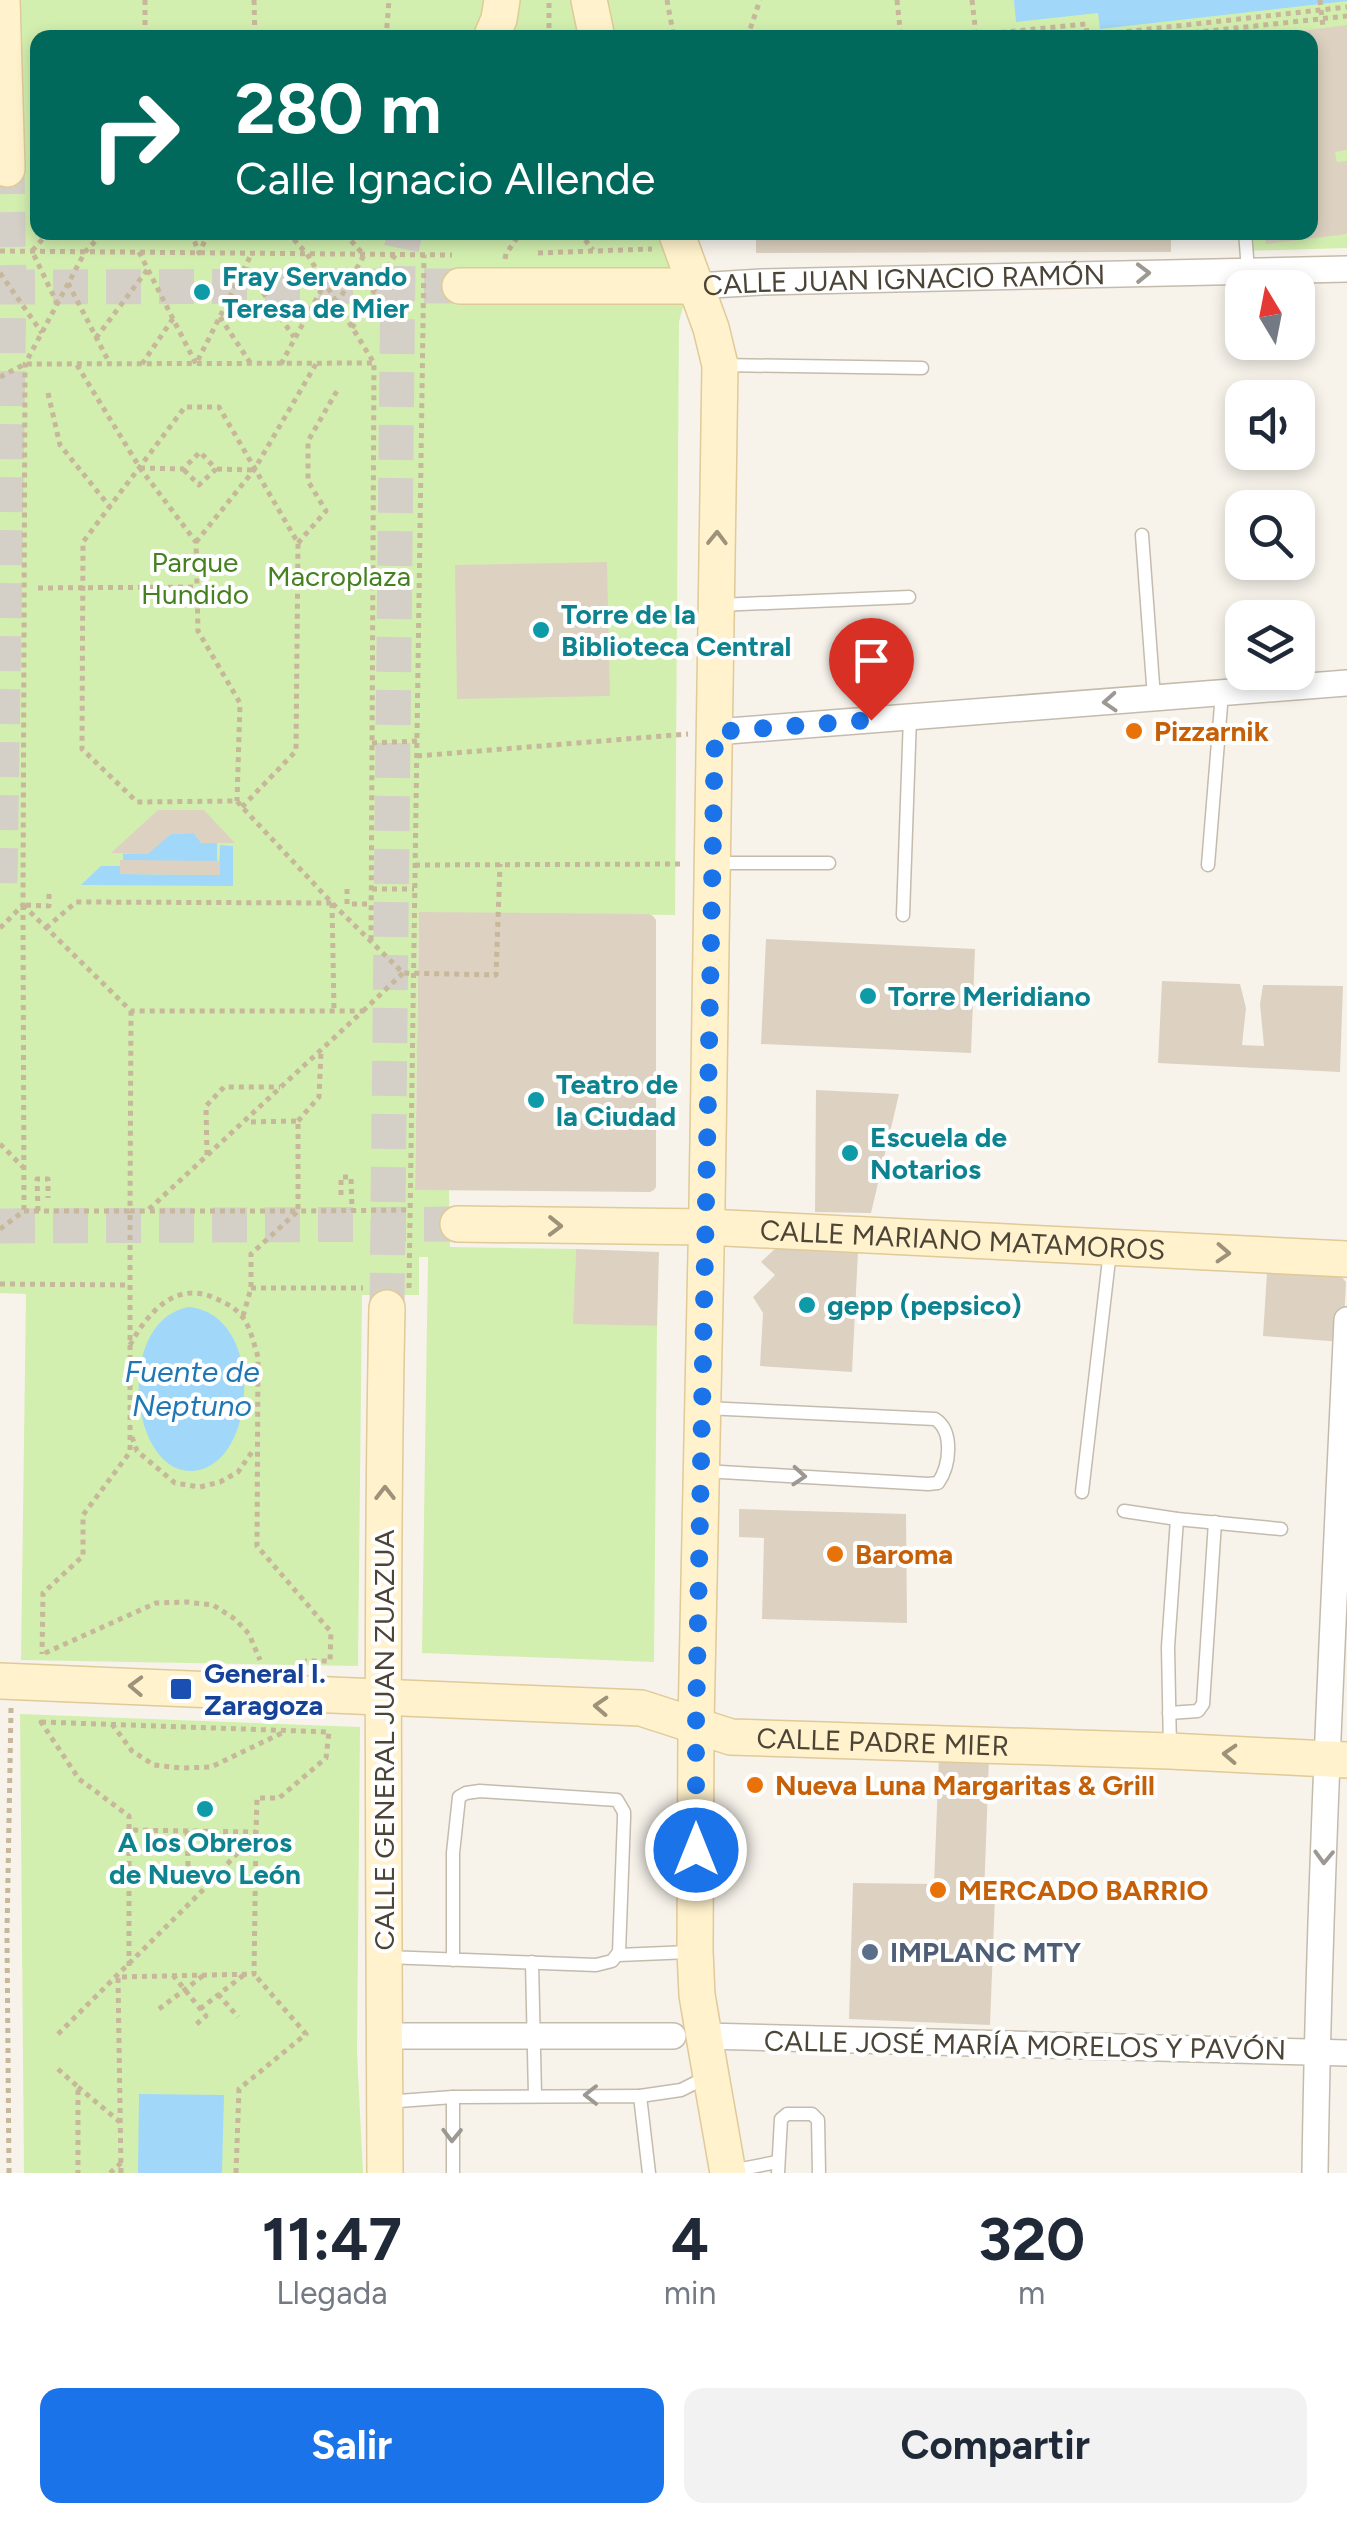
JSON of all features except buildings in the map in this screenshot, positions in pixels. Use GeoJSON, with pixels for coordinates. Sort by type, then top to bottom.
{"type":"FeatureCollection","features":[{"type":"Feature","properties":{"kind":"street"},"geometry":{"type":"LineString","coordinates":[[2,0],[7,169]]}},
{"type":"Feature","properties":{"kind":"street"},"geometry":{"type":"LineString","coordinates":[[494,30],[502,0]]}},
{"type":"Feature","properties":{"kind":"street"},"geometry":{"type":"LineString","coordinates":[[589,0],[595,30]]}},
{"type":"Feature","properties":{"kind":"street"},"geometry":{"type":"LineString","coordinates":[[678,240],[711,328],[720,365],[715,732],[700,863],[706,1228],[696,1724],[698,1994],[688,2036],[710,2075],[728,2172]]}},
{"type":"Feature","properties":{"kind":"street","name":"CALLE JUAN IGNACIO RAMÓN"},"geometry":{"type":"LineString","coordinates":[[1315,270],[1347,270]]}},
{"type":"Feature","properties":{"kind":"street","name":"CALLE JUAN IGNACIO RAMÓN"},"geometry":{"type":"LineString","coordinates":[[457,271],[696,286],[1225,271]]}},
{"type":"Feature","properties":{"kind":"street"},"geometry":{"type":"LineString","coordinates":[[715,732],[1347,684]]}},
{"type":"Feature","properties":{"kind":"street","name":"CALLE MARIANO MATAMOROS"},"geometry":{"type":"LineString","coordinates":[[458,1224],[706,1228],[1347,1259]]}},
{"type":"Feature","properties":{"kind":"street","name":"CALLE GENERAL JUAN ZUAZUA"},"geometry":{"type":"LineString","coordinates":[[385,2173],[388,1295]]}},
{"type":"Feature","properties":{"kind":"street"},"geometry":{"type":"LineString","coordinates":[[1315,2173],[1316,2052],[1337,1760],[1347,1320]]}},
{"type":"Feature","properties":{"kind":"street","name":"CALLE PADRE MIER"},"geometry":{"type":"LineString","coordinates":[[6,1689],[384,1696],[641,1708],[731,1736],[1337,1760]]}},
{"type":"Feature","properties":{"kind":"street","name":"CALLE JOSÉ MARÍA MORELOS Y PAVÓN"},"geometry":{"type":"LineString","coordinates":[[404,2036],[688,2036],[1347,2053]]}},
{"type":"Feature","properties":{"kind":"lane"},"geometry":{"type":"LineString","coordinates":[[1246,240],[1248,270]]}},
{"type":"Feature","properties":{"kind":"lane"},"geometry":{"type":"LineString","coordinates":[[720,365],[922,368]]}},
{"type":"Feature","properties":{"kind":"lane"},"geometry":{"type":"LineString","coordinates":[[1142,535],[1154,698]]}},
{"type":"Feature","properties":{"kind":"lane"},"geometry":{"type":"LineString","coordinates":[[716,605],[910,597]]}},
{"type":"Feature","properties":{"kind":"lane"},"geometry":{"type":"LineString","coordinates":[[1208,864],[1222,693]]}},
{"type":"Feature","properties":{"kind":"lane"},"geometry":{"type":"LineString","coordinates":[[903,915],[910,718]]}},
{"type":"Feature","properties":{"kind":"lane"},"geometry":{"type":"LineString","coordinates":[[700,863],[829,863]]}},
{"type":"Feature","properties":{"kind":"lane"},"geometry":{"type":"LineString","coordinates":[[1082,1492],[1111,1248]]}},
{"type":"Feature","properties":{"kind":"lane"},"geometry":{"type":"LineString","coordinates":[[702,1471],[928,1484],[943,1476],[948,1435],[943,1424],[934,1419],[703,1408]]}},
{"type":"Feature","properties":{"kind":"lane"},"geometry":{"type":"LineString","coordinates":[[1124,1511],[1280,1529]]}},
{"type":"Feature","properties":{"kind":"lane"},"geometry":{"type":"LineString","coordinates":[[1170,1751],[1168,1648],[1177,1520]]}},
{"type":"Feature","properties":{"kind":"lane"},"geometry":{"type":"LineString","coordinates":[[1169,1712],[1198,1712],[1202,1704],[1215,1522]]}},
{"type":"Feature","properties":{"kind":"lane"},"geometry":{"type":"LineString","coordinates":[[384,1957],[453,1960],[602,1965],[612,1961],[618,1955],[624,1818],[617,1800],[480,1792],[466,1793],[457,1801],[453,1960]]}},
{"type":"Feature","properties":{"kind":"lane"},"geometry":{"type":"LineString","coordinates":[[618,1955],[696,1952]]}},
{"type":"Feature","properties":{"kind":"lane"},"geometry":{"type":"LineString","coordinates":[[532,1962],[534,2095]]}},
{"type":"Feature","properties":{"kind":"lane"},"geometry":{"type":"LineString","coordinates":[[385,2102],[453,2096],[640,2096],[681,2090],[710,2075]]}},
{"type":"Feature","properties":{"kind":"lane"},"geometry":{"type":"LineString","coordinates":[[453,2096],[453,2173]]}},
{"type":"Feature","properties":{"kind":"lane"},"geometry":{"type":"LineString","coordinates":[[640,2096],[649,2173]]}},
{"type":"Feature","properties":{"kind":"lane"},"geometry":{"type":"LineString","coordinates":[[728,2172],[777,2168],[781,2119],[792,2113],[812,2114],[818,2120],[819,2173]]}},
{"type":"Feature","properties":{"kind":"path"},"geometry":{"type":"LineString","coordinates":[[145,0],[145,30]]}},
{"type":"Feature","properties":{"kind":"path"},"geometry":{"type":"LineString","coordinates":[[254,0],[254,30]]}},
{"type":"Feature","properties":{"kind":"path"},"geometry":{"type":"LineString","coordinates":[[387,30],[389,0]]}},
{"type":"Feature","properties":{"kind":"path"},"geometry":{"type":"LineString","coordinates":[[549,0],[549,30]]}},
{"type":"Feature","properties":{"kind":"path"},"geometry":{"type":"LineString","coordinates":[[666,0],[672,30]]}},
{"type":"Feature","properties":{"kind":"path"},"geometry":{"type":"LineString","coordinates":[[750,30],[760,0]]}},
{"type":"Feature","properties":{"kind":"path"},"geometry":{"type":"LineString","coordinates":[[897,0],[900,30]]}},
{"type":"Feature","properties":{"kind":"path"},"geometry":{"type":"LineString","coordinates":[[972,0],[975,30]]}},
{"type":"Feature","properties":{"kind":"path"},"geometry":{"type":"LineString","coordinates":[[1320,0],[1323,28]]}},
{"type":"Feature","properties":{"kind":"path"},"geometry":{"type":"LineString","coordinates":[[1141,30],[1347,7]]}},
{"type":"Feature","properties":{"kind":"path"},"geometry":{"type":"LineString","coordinates":[[1247,30],[1347,16]]}},
{"type":"Feature","properties":{"kind":"path"},"geometry":{"type":"LineString","coordinates":[[1026,30],[1086,24],[1086,30]]}},
{"type":"Feature","properties":{"kind":"path"},"geometry":{"type":"LineString","coordinates":[[32,251],[42,240]]}},
{"type":"Feature","properties":{"kind":"path"},"geometry":{"type":"LineString","coordinates":[[24,1212],[26,364],[85,252],[96,240]]}},
{"type":"Feature","properties":{"kind":"path"},"geometry":{"type":"LineString","coordinates":[[194,240],[199,253]]}},
{"type":"Feature","properties":{"kind":"path"},"geometry":{"type":"LineString","coordinates":[[199,253],[205,240]]}},
{"type":"Feature","properties":{"kind":"path"},"geometry":{"type":"LineString","coordinates":[[294,240],[307,254],[374,363],[371,942]]}},
{"type":"Feature","properties":{"kind":"path"},"geometry":{"type":"LineString","coordinates":[[351,240],[364,254]]}},
{"type":"Feature","properties":{"kind":"path"},"geometry":{"type":"LineString","coordinates":[[516,240],[506,254],[594,251],[678,240]]}},
{"type":"Feature","properties":{"kind":"path"},"geometry":{"type":"LineString","coordinates":[[585,240],[594,251]]}},
{"type":"Feature","properties":{"kind":"path"},"geometry":{"type":"LineString","coordinates":[[0,251],[424,255],[457,271]]}},
{"type":"Feature","properties":{"kind":"path"},"geometry":{"type":"LineString","coordinates":[[32,251],[58,305]]}},
{"type":"Feature","properties":{"kind":"path"},"geometry":{"type":"LineString","coordinates":[[139,252],[196,364]]}},
{"type":"Feature","properties":{"kind":"path"},"geometry":{"type":"LineString","coordinates":[[196,364],[252,254]]}},
{"type":"Feature","properties":{"kind":"path"},"geometry":{"type":"LineString","coordinates":[[337,304],[364,254]]}},
{"type":"Feature","properties":{"kind":"path"},"geometry":{"type":"LineString","coordinates":[[352,328],[396,255]]}},
{"type":"Feature","properties":{"kind":"path"},"geometry":{"type":"LineString","coordinates":[[251,1288],[388,1295],[410,1210],[424,255]]}},
{"type":"Feature","properties":{"kind":"path"},"geometry":{"type":"LineString","coordinates":[[246,268],[294,337]]}},
{"type":"Feature","properties":{"kind":"path"},"geometry":{"type":"LineString","coordinates":[[96,338],[148,269]]}},
{"type":"Feature","properties":{"kind":"path"},"geometry":{"type":"LineString","coordinates":[[0,272],[42,334]]}},
{"type":"Feature","properties":{"kind":"path"},"geometry":{"type":"LineString","coordinates":[[68,283],[110,364]]}},
{"type":"Feature","properties":{"kind":"path"},"geometry":{"type":"LineString","coordinates":[[282,364],[325,283]]}},
{"type":"Feature","properties":{"kind":"path"},"geometry":{"type":"LineString","coordinates":[[142,364],[174,317]]}},
{"type":"Feature","properties":{"kind":"path"},"geometry":{"type":"LineString","coordinates":[[220,317],[250,364]]}},
{"type":"Feature","properties":{"kind":"path"},"geometry":{"type":"LineString","coordinates":[[0,377],[26,364],[374,363]]}},
{"type":"Feature","properties":{"kind":"path"},"geometry":{"type":"LineString","coordinates":[[77,364],[140,468],[196,542],[198,631],[240,703],[239,804],[403,973]]}},
{"type":"Feature","properties":{"kind":"path"},"geometry":{"type":"LineString","coordinates":[[196,542],[254,470],[316,364]]}},
{"type":"Feature","properties":{"kind":"path"},"geometry":{"type":"LineString","coordinates":[[298,543],[326,510],[308,481],[308,442],[338,390]]}},
{"type":"Feature","properties":{"kind":"path"},"geometry":{"type":"LineString","coordinates":[[48,393],[60,445],[110,507]]}},
{"type":"Feature","properties":{"kind":"path"},"geometry":{"type":"LineString","coordinates":[[185,407],[219,407],[298,543],[296,751],[239,804],[137,802],[82,750],[83,542],[140,468],[185,407]]}},
{"type":"Feature","properties":{"kind":"path"},"geometry":{"type":"LineString","coordinates":[[183,469],[200,452],[216,469]]}},
{"type":"Feature","properties":{"kind":"path"},"geometry":{"type":"LineString","coordinates":[[140,468],[183,469],[199,485],[216,469],[254,470]]}},
{"type":"Feature","properties":{"kind":"path"},"geometry":{"type":"LineString","coordinates":[[298,579],[373,579]]}},
{"type":"Feature","properties":{"kind":"path"},"geometry":{"type":"LineString","coordinates":[[38,588],[197,587]]}},
{"type":"Feature","properties":{"kind":"path"},"geometry":{"type":"LineString","coordinates":[[417,756],[715,732]]}},
{"type":"Feature","properties":{"kind":"path"},"geometry":{"type":"LineString","coordinates":[[372,742],[417,741]]}},
{"type":"Feature","properties":{"kind":"path"},"geometry":{"type":"LineString","coordinates":[[415,864],[700,863]]}},
{"type":"Feature","properties":{"kind":"path"},"geometry":{"type":"LineString","coordinates":[[147,1211],[403,973],[496,976],[500,864]]}},
{"type":"Feature","properties":{"kind":"path"},"geometry":{"type":"LineString","coordinates":[[0,928],[23,906],[48,906],[49,889]]}},
{"type":"Feature","properties":{"kind":"path"},"geometry":{"type":"LineString","coordinates":[[347,889],[347,904],[372,904]]}},
{"type":"Feature","properties":{"kind":"path"},"geometry":{"type":"LineString","coordinates":[[372,889],[415,890]]}},
{"type":"Feature","properties":{"kind":"path"},"geometry":{"type":"LineString","coordinates":[[46,928],[76,902],[332,903]]}},
{"type":"Feature","properties":{"kind":"path"},"geometry":{"type":"LineString","coordinates":[[332,903],[334,1010]]}},
{"type":"Feature","properties":{"kind":"path"},"geometry":{"type":"LineString","coordinates":[[23,906],[131,1010],[362,1010]]}},
{"type":"Feature","properties":{"kind":"path"},"geometry":{"type":"LineString","coordinates":[[42,1654],[44,1593],[83,1556],[83,1515],[130,1452],[131,1010]]}},
{"type":"Feature","properties":{"kind":"path"},"geometry":{"type":"LineString","coordinates":[[243,1316],[251,1288],[251,1254],[298,1210],[298,1121],[319,1097],[321,1050]]}},
{"type":"Feature","properties":{"kind":"path"},"geometry":{"type":"LineString","coordinates":[[208,1155],[206,1106],[224,1087],[280,1087]]}},
{"type":"Feature","properties":{"kind":"path"},"geometry":{"type":"LineString","coordinates":[[244,1122],[298,1121]]}},
{"type":"Feature","properties":{"kind":"path"},"geometry":{"type":"LineString","coordinates":[[0,1144],[24,1168]]}},
{"type":"Feature","properties":{"kind":"path"},"geometry":{"type":"LineString","coordinates":[[341,1194],[341,1177],[351,1177],[352,1210]]}},
{"type":"Feature","properties":{"kind":"path"},"geometry":{"type":"LineString","coordinates":[[38,1212],[37,1179],[48,1179],[48,1198]]}},
{"type":"Feature","properties":{"kind":"path"},"geometry":{"type":"LineString","coordinates":[[0,1230],[24,1212],[410,1210]]}},
{"type":"Feature","properties":{"kind":"path"},"geometry":{"type":"LineString","coordinates":[[0,1284],[130,1286]]}},
{"type":"Feature","properties":{"kind":"path"},"geometry":{"type":"LineString","coordinates":[[130,1345],[144,1320],[163,1303],[182,1294],[212,1296],[243,1316],[258,1357],[257,1546],[331,1632],[330,1661],[296,1660]]}},
{"type":"Feature","properties":{"kind":"path"},"geometry":{"type":"LineString","coordinates":[[130,1429],[138,1452],[156,1468],[175,1483],[200,1487],[238,1472],[256,1446]]}},
{"type":"Feature","properties":{"kind":"path"},"geometry":{"type":"LineString","coordinates":[[42,1654],[156,1603],[186,1602],[213,1604],[235,1619],[248,1634],[260,1660]]}},
{"type":"Feature","properties":{"kind":"path"},"geometry":{"type":"LineString","coordinates":[[42,1654],[62,1654]]}},
{"type":"Feature","properties":{"kind":"path"},"geometry":{"type":"LineString","coordinates":[[6,1689],[10,2173]]}},
{"type":"Feature","properties":{"kind":"path"},"geometry":{"type":"LineString","coordinates":[[129,1966],[129,1816],[79,1779],[41,1722],[328,1732],[326,1758],[280,1798],[257,1798],[254,1974],[306,2034],[239,2089],[236,2173]]}},
{"type":"Feature","properties":{"kind":"path"},"geometry":{"type":"LineString","coordinates":[[112,1724],[132,1751],[154,1765],[181,1768],[211,1767],[287,1730]]}},
{"type":"Feature","properties":{"kind":"path"},"geometry":{"type":"LineString","coordinates":[[129,1830],[256,1832]]}},
{"type":"Feature","properties":{"kind":"path"},"geometry":{"type":"LineString","coordinates":[[188,1831],[188,1866],[206,1887]]}},
{"type":"Feature","properties":{"kind":"path"},"geometry":{"type":"LineString","coordinates":[[58,2034],[129,1966],[256,1832]]}},
{"type":"Feature","properties":{"kind":"path"},"geometry":{"type":"LineString","coordinates":[[160,2010],[204,1974]]}},
{"type":"Feature","properties":{"kind":"path"},"geometry":{"type":"LineString","coordinates":[[200,2008],[245,1974]]}},
{"type":"Feature","properties":{"kind":"path"},"geometry":{"type":"LineString","coordinates":[[118,1977],[254,1974]]}},
{"type":"Feature","properties":{"kind":"path"},"geometry":{"type":"LineString","coordinates":[[173,1975],[206,2016],[193,2027]]}},
{"type":"Feature","properties":{"kind":"path"},"geometry":{"type":"LineString","coordinates":[[118,1977],[121,2173]]}},
{"type":"Feature","properties":{"kind":"path"},"geometry":{"type":"LineString","coordinates":[[218,1994],[238,2018]]}},
{"type":"Feature","properties":{"kind":"path"},"geometry":{"type":"LineString","coordinates":[[58,2069],[120,2122]]}},
{"type":"Feature","properties":{"kind":"path"},"geometry":{"type":"LineString","coordinates":[[78,2087],[78,2173]]}},
{"type":"Feature","properties":{"kind":"path"},"geometry":{"type":"LineString","coordinates":[[110,2173],[120,2163]]}},
{"type":"Feature","properties":{"kind":"green space","name":"Macroplaza"},"geometry":{"type":"Polygon","coordinates":[[[0,0],[1347,0],[1347,248],[1241,251],[1240,240],[1318,240],[1318,30],[30,30],[30,240],[697,240],[697,254],[679,322],[675,915],[419,913],[415,1190],[449,1190],[450,1247],[576,1249],[574,1323],[657,1326],[654,1662],[422,1653],[428,1257],[419,1257],[419,1295],[362,1295],[358,1666],[21,1660],[26,1294],[0,1293],[0,0]]]}},
{"type":"Feature","properties":{"kind":"green space"},"geometry":{"type":"Polygon","coordinates":[[[20,1714],[360,1727],[357,2052],[363,2173],[24,2173],[20,1714]]]}},
{"type":"Feature","properties":{"kind":"water"},"geometry":{"type":"Polygon","coordinates":[[[1014,0],[1347,1],[1100,29],[1098,13],[1016,22],[1014,0]]]}},
{"type":"Feature","properties":{"kind":"water"},"geometry":{"type":"Polygon","coordinates":[[[194,833],[201,843],[217,843],[217,865],[123,864],[123,854],[148,853],[171,834],[194,833]]]}},
{"type":"Feature","properties":{"kind":"water"},"geometry":{"type":"Polygon","coordinates":[[[220,845],[233,846],[233,886],[81,885],[101,866],[120,866],[121,874],[219,875],[220,845]]]}},
{"type":"Feature","properties":{"kind":"water","name":"Fuente de Neptuno"},"geometry":{"type":"Polygon","coordinates":[[[189,1307],[214,1316],[231,1335],[241,1361],[244,1390],[241,1419],[231,1444],[215,1463],[193,1471],[171,1466],[155,1449],[144,1424],[139,1395],[140,1366],[149,1339],[165,1318],[189,1307]]]}},
{"type":"Feature","properties":{"kind":"water"},"geometry":{"type":"Polygon","coordinates":[[[139,2094],[224,2095],[222,2173],[138,2173],[139,2094]]]}},
{"type":"Feature","properties":{"kind":"tunnel"},"geometry":{"type":"LineString","coordinates":[[0,883],[9,287],[7,169]]}},
{"type":"Feature","properties":{"kind":"tunnel"},"geometry":{"type":"LineString","coordinates":[[387,1308],[398,264],[403,240]]}},
{"type":"Feature","properties":{"kind":"tunnel"},"geometry":{"type":"LineString","coordinates":[[0,287],[460,286]]}},
{"type":"Feature","properties":{"kind":"tunnel"},"geometry":{"type":"LineString","coordinates":[[0,1226],[458,1224]]}},
{"type":"Feature","properties":{"kind":"place","name":"Fray Servando Teresa de Mier"},"geometry":{"type":"Point","coordinates":[202,292]}},
{"type":"Feature","properties":{"kind":"place","name":"Torre de la Biblioteca Central"},"geometry":{"type":"Point","coordinates":[541,630]}},
{"type":"Feature","properties":{"kind":"place","name":"Pizzarnik"},"geometry":{"type":"Point","coordinates":[1134,731]}},
{"type":"Feature","properties":{"kind":"place","name":"Torre Meridiano"},"geometry":{"type":"Point","coordinates":[868,996]}},
{"type":"Feature","properties":{"kind":"place","name":"Teatro de la Ciudad"},"geometry":{"type":"Point","coordinates":[536,1100]}},
{"type":"Feature","properties":{"kind":"place","name":"Escuela de Notarios"},"geometry":{"type":"Point","coordinates":[850,1153]}},
{"type":"Feature","properties":{"kind":"place","name":"gepp (pepsico)"},"geometry":{"type":"Point","coordinates":[807,1305]}},
{"type":"Feature","properties":{"kind":"place","name":"Baroma"},"geometry":{"type":"Point","coordinates":[835,1554]}},
{"type":"Feature","properties":{"kind":"place","name":"General I. Zaragoza"},"geometry":{"type":"Point","coordinates":[181,1689]}},
{"type":"Feature","properties":{"kind":"place","name":"Nueva Luna Margaritas & Grill"},"geometry":{"type":"Point","coordinates":[755,1785]}},
{"type":"Feature","properties":{"kind":"place","name":"A los Obreros de Nuevo León"},"geometry":{"type":"Point","coordinates":[205,1809]}},
{"type":"Feature","properties":{"kind":"place","name":"MERCADO BARRIO"},"geometry":{"type":"Point","coordinates":[938,1890]}},
{"type":"Feature","properties":{"kind":"place","name":"IMPLANC MTY"},"geometry":{"type":"Point","coordinates":[870,1952]}},
{"type":"Feature","properties":{"kind":"route"},"geometry":{"type":"LineString","coordinates":[[696,1850],[715,732],[871,720]]}},
{"type":"Feature","properties":{"kind":"park label","name":"Parque Hundido"},"geometry":{"type":"Point","coordinates":[195,578]}}]}
